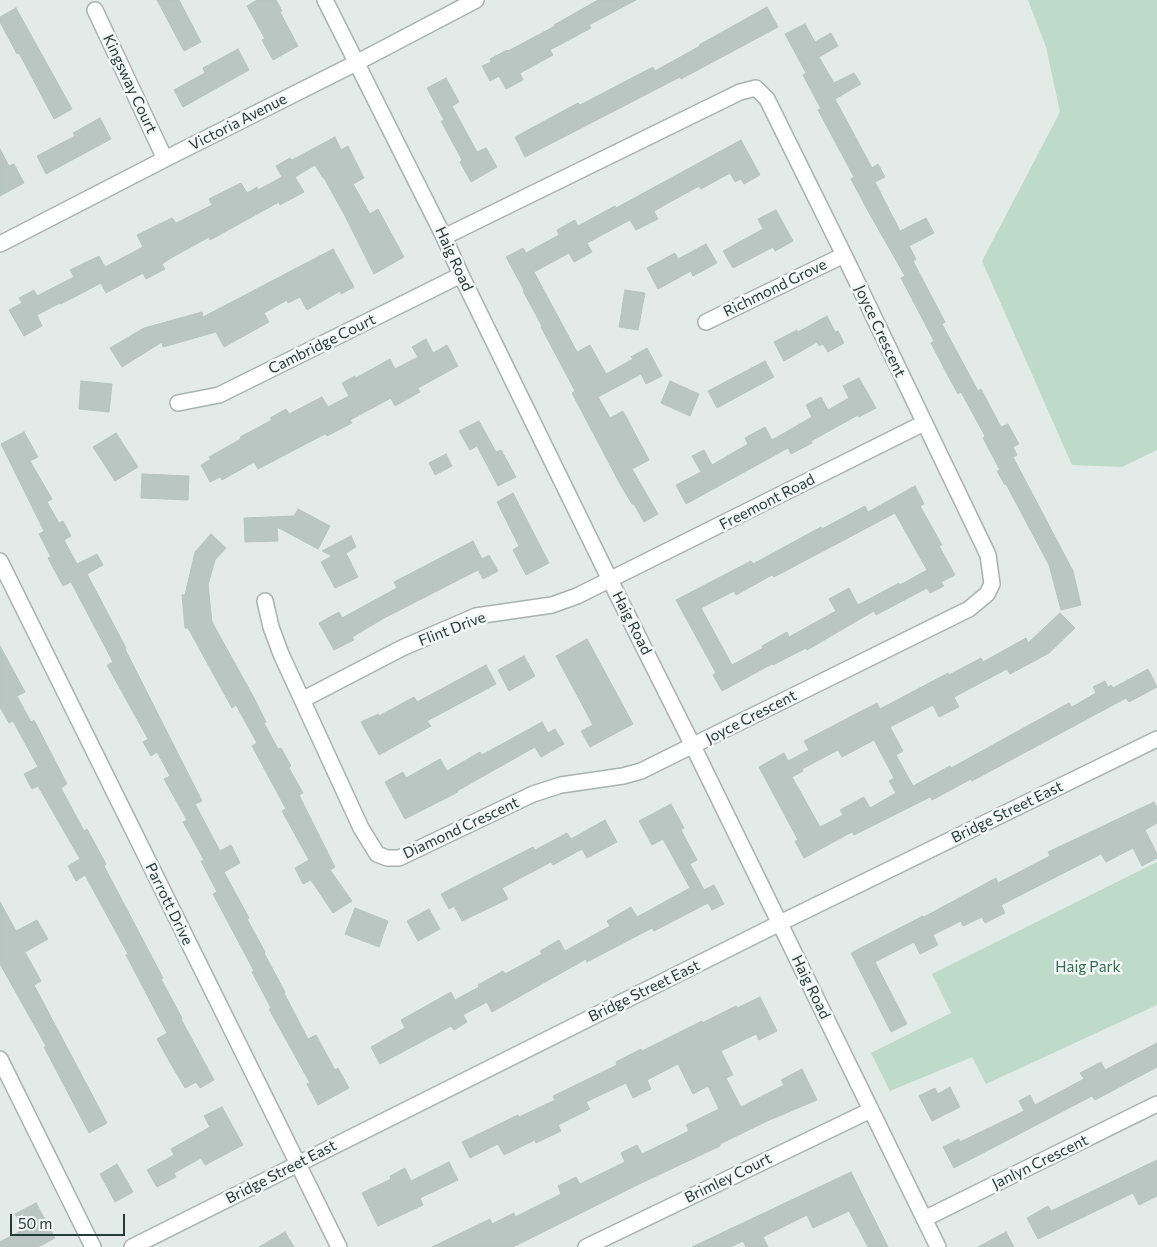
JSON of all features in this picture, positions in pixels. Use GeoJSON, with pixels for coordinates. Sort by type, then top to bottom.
{"type":"FeatureCollection","features":[{"type":"Feature","properties":{"kind":"street","name":"Haig Road"},"geometry":{"type":"LineString","coordinates":[[325,0],[444,237],[610,580],[938,1247]]}},
{"type":"Feature","properties":{"kind":"street","name":"Victoria Avenue"},"geometry":{"type":"LineString","coordinates":[[0,244],[476,0]]}},
{"type":"Feature","properties":{"kind":"street","name":"Kingsway Court"},"geometry":{"type":"LineString","coordinates":[[95,10],[165,159]]}},
{"type":"Feature","properties":{"kind":"street","name":"Joyce Crescent"},"geometry":{"type":"LineString","coordinates":[[444,237],[740,92],[756,88],[767,99],[844,254],[988,555],[992,584],[987,594],[968,609],[693,746]]}},
{"type":"Feature","properties":{"kind":"street","name":"Richmond Grove"},"geometry":{"type":"LineString","coordinates":[[706,322],[844,254]]}},
{"type":"Feature","properties":{"kind":"street","name":"Cambridge Court"},"geometry":{"type":"LineString","coordinates":[[178,403],[219,395],[461,275]]}},
{"type":"Feature","properties":{"kind":"street","name":"Freemont Road"},"geometry":{"type":"LineString","coordinates":[[610,580],[924,423]]}},
{"type":"Feature","properties":{"kind":"street","name":"Parrott Drive"},"geometry":{"type":"LineString","coordinates":[[0,561],[339,1247]]}},
{"type":"Feature","properties":{"kind":"street","name":"Flint Drive"},"geometry":{"type":"LineString","coordinates":[[302,700],[402,648],[476,616],[552,605],[577,596],[610,580]]}},
{"type":"Feature","properties":{"kind":"street","name":"Diamond Crescent"},"geometry":{"type":"LineString","coordinates":[[265,601],[271,627],[281,654],[361,828],[377,854],[387,858],[399,858],[533,794],[561,785],[623,776],[641,771],[693,746]]}},
{"type":"Feature","properties":{"kind":"street","name":"Bridge Street East"},"geometry":{"type":"LineString","coordinates":[[132,1247],[780,923],[1157,738]]}},
{"type":"Feature","properties":{"kind":"street"},"geometry":{"type":"LineString","coordinates":[[0,1059],[93,1247]]}},
{"type":"Feature","properties":{"kind":"street","name":"Janlyn Crescent"},"geometry":{"type":"LineString","coordinates":[[924,1219],[1157,1104]]}},
{"type":"Feature","properties":{"kind":"street","name":"Brimley Court"},"geometry":{"type":"LineString","coordinates":[[586,1247],[870,1110]]}},
{"type":"Feature","properties":{"kind":"green space"},"geometry":{"type":"Polygon","coordinates":[[[1028,0],[1157,0],[1157,450],[1122,467],[1072,465],[982,261],[1060,112],[1046,47],[1028,0]]]}},
{"type":"Feature","properties":{"kind":"green space","name":"Haig Park"},"geometry":{"type":"Polygon","coordinates":[[[1157,862],[1157,1005],[986,1084],[972,1057],[890,1091],[871,1053],[951,1013],[932,974],[1157,862]]]}},
{"type":"Feature","properties":{"kind":"building"},"geometry":{"type":"Polygon","coordinates":[[[157,0],[179,0],[201,42],[184,51],[157,0]]]}},
{"type":"Feature","properties":{"kind":"building"},"geometry":{"type":"Polygon","coordinates":[[[257,0],[276,0],[282,11],[280,12],[298,46],[273,60],[262,40],[265,39],[247,6],[257,0]]]}},
{"type":"Feature","properties":{"kind":"building"},"geometry":{"type":"Polygon","coordinates":[[[598,0],[636,0],[589,25],[591,28],[550,50],[553,55],[520,73],[523,80],[506,89],[499,76],[490,81],[482,66],[491,62],[490,59],[555,26],[598,0]]]}},
{"type":"Feature","properties":{"kind":"building"},"geometry":{"type":"Polygon","coordinates":[[[767,7],[778,27],[681,79],[680,77],[525,157],[515,137],[578,103],[580,105],[653,67],[655,71],[767,7]]]}},
{"type":"Feature","properties":{"kind":"building"},"geometry":{"type":"Polygon","coordinates":[[[16,8],[72,109],[54,119],[19,53],[17,54],[0,22],[0,17],[16,8]]]}},
{"type":"Feature","properties":{"kind":"building"},"geometry":{"type":"Polygon","coordinates":[[[805,24],[815,42],[831,33],[838,46],[819,57],[834,83],[854,73],[861,84],[835,99],[872,168],[878,164],[885,177],[875,182],[900,231],[926,218],[934,233],[909,246],[916,259],[913,261],[945,322],[942,324],[978,391],[981,389],[1001,427],[1008,424],[1019,444],[1013,447],[1017,455],[1013,457],[1073,571],[1081,605],[1061,610],[1049,565],[1006,484],[997,471],[1000,470],[983,438],[985,436],[961,392],[958,394],[931,343],[934,341],[901,278],[905,276],[851,179],[854,177],[818,110],[821,109],[803,75],[806,73],[785,34],[805,24]]]}},
{"type":"Feature","properties":{"kind":"building"},"geometry":{"type":"Polygon","coordinates":[[[238,49],[249,70],[183,107],[174,90],[205,73],[203,68],[238,49]]]}},
{"type":"Feature","properties":{"kind":"building"},"geometry":{"type":"Polygon","coordinates":[[[446,78],[459,102],[452,106],[477,152],[486,148],[497,167],[471,182],[460,162],[462,160],[441,121],[444,120],[427,88],[446,78]]]}},
{"type":"Feature","properties":{"kind":"building"},"geometry":{"type":"Polygon","coordinates":[[[100,118],[111,139],[46,174],[37,156],[75,136],[73,133],[100,118]]]}},
{"type":"Feature","properties":{"kind":"building"},"geometry":{"type":"Polygon","coordinates":[[[335,137],[341,150],[348,146],[364,178],[353,184],[370,214],[378,209],[404,257],[374,274],[344,214],[315,165],[295,177],[304,192],[280,205],[279,202],[210,240],[209,237],[162,264],[165,269],[146,279],[143,273],[106,293],[101,283],[60,303],[37,315],[42,326],[24,336],[9,310],[22,303],[19,298],[34,290],[37,296],[74,277],[70,270],[99,256],[105,267],[143,247],[137,235],[172,218],[176,223],[212,205],[209,199],[241,183],[247,193],[257,187],[258,190],[282,177],[276,166],[290,158],[292,160],[335,137]]]}},
{"type":"Feature","properties":{"kind":"building"},"geometry":{"type":"Polygon","coordinates":[[[741,140],[760,175],[744,184],[741,179],[735,182],[730,173],[701,189],[699,186],[654,211],[658,219],[636,230],[630,220],[587,243],[592,252],[574,262],[569,253],[534,272],[577,352],[590,345],[606,374],[633,359],[631,357],[647,348],[662,376],[646,384],[641,374],[598,397],[610,418],[623,411],[649,460],[632,469],[658,514],[644,522],[620,484],[572,393],[575,391],[506,257],[523,248],[526,253],[559,235],[557,230],[575,220],[578,226],[615,206],[616,208],[741,140]]]}},
{"type":"Feature","properties":{"kind":"building"},"geometry":{"type":"Polygon","coordinates":[[[0,149],[9,166],[14,164],[24,183],[0,196],[0,149]]]}},
{"type":"Feature","properties":{"kind":"building"},"geometry":{"type":"Polygon","coordinates":[[[776,210],[793,241],[775,251],[773,247],[733,268],[723,251],[763,229],[758,219],[776,210]]]}},
{"type":"Feature","properties":{"kind":"building"},"geometry":{"type":"Polygon","coordinates":[[[706,244],[717,263],[693,276],[691,271],[658,289],[647,268],[675,253],[678,259],[706,244]]]}},
{"type":"Feature","properties":{"kind":"building"},"geometry":{"type":"Polygon","coordinates":[[[333,249],[354,287],[341,294],[340,291],[307,310],[300,297],[288,303],[287,300],[264,313],[269,322],[224,347],[216,332],[163,347],[162,342],[122,367],[110,348],[144,328],[202,312],[203,317],[333,249]]]}},
{"type":"Feature","properties":{"kind":"building"},"geometry":{"type":"Polygon","coordinates":[[[625,290],[645,293],[638,330],[619,327],[625,290]]]}},
{"type":"Feature","properties":{"kind":"building"},"geometry":{"type":"Polygon","coordinates":[[[827,316],[835,332],[838,331],[844,343],[828,352],[823,344],[819,346],[817,342],[784,361],[774,342],[797,330],[798,332],[827,316]]]}},
{"type":"Feature","properties":{"kind":"building"},"geometry":{"type":"Polygon","coordinates":[[[426,339],[433,353],[447,345],[458,366],[418,388],[420,392],[395,406],[391,398],[350,420],[352,423],[327,436],[325,434],[258,469],[254,462],[222,480],[220,477],[210,482],[201,465],[211,459],[209,457],[241,439],[240,437],[272,420],[270,418],[286,409],[289,414],[322,397],[328,407],[349,396],[342,383],[355,376],[356,378],[390,359],[395,369],[418,357],[412,347],[426,339]]]}},
{"type":"Feature","properties":{"kind":"building"},"geometry":{"type":"Polygon","coordinates":[[[765,361],[774,377],[717,408],[708,391],[765,361]]]}},
{"type":"Feature","properties":{"kind":"building"},"geometry":{"type":"Polygon","coordinates":[[[859,378],[876,408],[859,417],[858,415],[791,454],[788,448],[686,504],[676,485],[701,472],[692,456],[704,450],[712,465],[748,444],[745,438],[765,427],[772,440],[812,417],[806,405],[821,397],[828,410],[849,398],[843,386],[859,378]]]}},
{"type":"Feature","properties":{"kind":"building"},"geometry":{"type":"Polygon","coordinates":[[[81,381],[112,384],[109,412],[79,409],[81,381]]]}},
{"type":"Feature","properties":{"kind":"building"},"geometry":{"type":"Polygon","coordinates":[[[670,381],[699,394],[690,416],[661,403],[670,381]]]}},
{"type":"Feature","properties":{"kind":"building"},"geometry":{"type":"Polygon","coordinates":[[[479,421],[496,452],[501,450],[516,477],[498,486],[477,446],[470,450],[459,431],[479,421]]]}},
{"type":"Feature","properties":{"kind":"building"},"geometry":{"type":"Polygon","coordinates":[[[24,432],[38,457],[30,461],[52,499],[47,502],[59,523],[63,521],[71,536],[64,540],[77,564],[97,554],[103,565],[87,574],[202,801],[195,804],[220,851],[231,845],[240,863],[224,872],[249,918],[247,919],[308,1039],[316,1035],[335,1070],[338,1068],[349,1088],[318,1105],[307,1084],[310,1083],[269,1009],[271,1008],[252,972],[254,971],[213,894],[217,892],[201,861],[204,860],[183,822],[187,820],[164,779],[170,776],[157,752],[151,756],[143,742],[148,739],[107,665],[113,662],[71,582],[63,586],[48,558],[51,557],[39,534],[44,531],[1,444],[24,432]]]}},
{"type":"Feature","properties":{"kind":"building"},"geometry":{"type":"Polygon","coordinates":[[[116,433],[138,467],[115,481],[93,447],[116,433]]]}},
{"type":"Feature","properties":{"kind":"building"},"geometry":{"type":"Polygon","coordinates":[[[446,454],[452,466],[435,475],[429,463],[446,454]]]}},
{"type":"Feature","properties":{"kind":"building"},"geometry":{"type":"Polygon","coordinates":[[[142,474],[189,476],[188,500],[141,498],[142,474]]]}},
{"type":"Feature","properties":{"kind":"building"},"geometry":{"type":"Polygon","coordinates":[[[915,486],[924,504],[920,506],[942,545],[939,546],[955,575],[941,582],[944,586],[930,593],[927,588],[876,615],[874,611],[807,650],[806,648],[772,664],[722,691],[713,675],[716,673],[676,600],[751,561],[753,564],[821,527],[822,529],[865,506],[868,512],[915,486]],[[895,513],[774,577],[772,575],[736,595],[734,591],[701,608],[732,665],[787,632],[789,637],[836,611],[829,599],[849,588],[858,605],[927,570],[895,513]]]}},
{"type":"Feature","properties":{"kind":"building"},"geometry":{"type":"Polygon","coordinates":[[[513,493],[549,563],[526,575],[513,550],[519,546],[497,502],[513,493]]]}},
{"type":"Feature","properties":{"kind":"building"},"geometry":{"type":"Polygon","coordinates":[[[298,509],[330,526],[318,549],[277,527],[278,541],[245,542],[244,518],[294,516],[298,509]]]}},
{"type":"Feature","properties":{"kind":"building"},"geometry":{"type":"Polygon","coordinates":[[[211,534],[226,548],[215,560],[208,585],[212,622],[253,696],[266,722],[264,723],[278,749],[281,748],[291,766],[289,768],[303,793],[299,795],[335,867],[330,870],[352,901],[333,913],[311,880],[303,884],[295,868],[309,860],[282,811],[286,809],[252,746],[257,743],[236,705],[232,708],[188,628],[185,628],[182,595],[185,595],[195,552],[211,534]]]}},
{"type":"Feature","properties":{"kind":"building"},"geometry":{"type":"Polygon","coordinates":[[[351,536],[356,547],[346,553],[358,577],[335,588],[321,562],[332,556],[322,551],[351,536]]]}},
{"type":"Feature","properties":{"kind":"building"},"geometry":{"type":"Polygon","coordinates":[[[473,541],[482,559],[489,555],[498,571],[483,579],[478,570],[386,617],[352,637],[354,640],[334,650],[319,623],[339,612],[342,618],[397,588],[394,582],[473,541]]]}},
{"type":"Feature","properties":{"kind":"building"},"geometry":{"type":"Polygon","coordinates":[[[1060,613],[1075,628],[1049,653],[1010,674],[1007,669],[954,697],[959,707],[939,717],[933,705],[890,727],[903,751],[896,755],[913,786],[950,766],[951,768],[1069,703],[1072,707],[1096,693],[1093,687],[1105,681],[1108,687],[1111,685],[1113,688],[1148,669],[1157,687],[1129,702],[1126,698],[972,781],[971,779],[932,800],[930,797],[854,835],[852,832],[804,858],[795,841],[798,840],[759,767],[784,753],[788,761],[809,750],[804,741],[877,703],[880,709],[981,658],[983,662],[1026,638],[1028,643],[1060,613]],[[874,740],[842,757],[838,750],[802,769],[803,771],[792,777],[820,827],[843,815],[840,810],[864,797],[870,808],[896,793],[889,781],[894,778],[874,740]]]}},
{"type":"Feature","properties":{"kind":"building"},"geometry":{"type":"Polygon","coordinates":[[[587,639],[633,724],[590,747],[581,731],[593,725],[556,656],[587,639]]]}},
{"type":"Feature","properties":{"kind":"building"},"geometry":{"type":"Polygon","coordinates":[[[0,646],[25,692],[17,696],[31,722],[34,720],[67,784],[61,788],[84,831],[87,829],[106,864],[104,866],[214,1080],[200,1088],[196,1082],[185,1088],[168,1059],[157,1039],[167,1033],[126,955],[128,954],[85,875],[76,881],[68,866],[80,859],[38,786],[32,789],[24,774],[38,767],[13,721],[9,723],[0,707],[0,646]]]}},
{"type":"Feature","properties":{"kind":"building"},"geometry":{"type":"Polygon","coordinates":[[[524,656],[535,676],[509,691],[498,670],[524,656]]]}},
{"type":"Feature","properties":{"kind":"building"},"geometry":{"type":"Polygon","coordinates":[[[486,665],[496,684],[427,721],[431,726],[379,755],[361,722],[378,714],[379,716],[414,697],[417,702],[486,665]]]}},
{"type":"Feature","properties":{"kind":"building"},"geometry":{"type":"Polygon","coordinates":[[[542,722],[548,733],[555,729],[564,744],[541,757],[535,747],[458,792],[405,819],[385,782],[403,772],[406,778],[440,759],[447,771],[480,752],[482,755],[542,722]]]}},
{"type":"Feature","properties":{"kind":"building"},"geometry":{"type":"Polygon","coordinates":[[[1154,802],[1157,808],[1157,823],[1145,830],[1157,854],[1157,858],[1142,866],[1133,848],[1106,862],[1101,854],[1001,905],[1005,913],[985,923],[982,917],[963,926],[961,921],[933,935],[938,945],[920,954],[914,942],[875,962],[907,1024],[891,1032],[851,953],[924,917],[996,878],[998,883],[1050,856],[1048,852],[1154,802]]]}},
{"type":"Feature","properties":{"kind":"building"},"geometry":{"type":"Polygon","coordinates":[[[671,804],[684,828],[681,830],[697,860],[690,864],[704,890],[714,885],[724,904],[712,910],[708,903],[654,931],[652,928],[587,962],[586,959],[492,1012],[487,1002],[463,1015],[467,1022],[454,1030],[451,1026],[380,1064],[371,1047],[405,1028],[401,1020],[451,992],[455,1000],[503,971],[505,974],[542,954],[540,951],[559,940],[565,951],[610,926],[607,921],[631,907],[637,917],[690,888],[663,839],[652,845],[639,821],[671,804]]]}},
{"type":"Feature","properties":{"kind":"building"},"geometry":{"type":"Polygon","coordinates":[[[605,820],[617,842],[587,858],[582,849],[553,865],[551,862],[502,888],[508,899],[462,921],[454,906],[449,909],[441,894],[533,847],[535,850],[567,833],[571,839],[605,820]]]}},
{"type":"Feature","properties":{"kind":"building"},"geometry":{"type":"Polygon","coordinates":[[[0,902],[16,931],[37,920],[48,939],[25,952],[41,981],[34,985],[107,1123],[89,1133],[44,1047],[46,1046],[0,964],[0,902]]]}},
{"type":"Feature","properties":{"kind":"building"},"geometry":{"type":"Polygon","coordinates":[[[355,908],[388,921],[379,947],[345,934],[355,908]]]}},
{"type":"Feature","properties":{"kind":"building"},"geometry":{"type":"Polygon","coordinates":[[[429,909],[440,929],[418,941],[407,921],[429,909]]]}},
{"type":"Feature","properties":{"kind":"building"},"geometry":{"type":"Polygon","coordinates":[[[760,997],[777,1031],[759,1040],[756,1034],[721,1051],[733,1075],[726,1078],[741,1107],[784,1085],[781,1080],[802,1069],[817,1100],[767,1121],[720,1144],[720,1146],[513,1247],[432,1247],[490,1219],[492,1224],[514,1213],[515,1217],[561,1194],[558,1186],[576,1177],[580,1184],[625,1162],[621,1153],[637,1145],[642,1154],[689,1131],[686,1125],[719,1109],[708,1086],[693,1094],[678,1064],[647,1080],[651,1089],[633,1098],[626,1083],[586,1102],[590,1109],[558,1125],[561,1131],[536,1143],[535,1140],[504,1155],[498,1144],[470,1158],[462,1142],[518,1115],[519,1117],[555,1100],[553,1096],[617,1065],[616,1062],[641,1049],[642,1051],[702,1021],[702,1023],[736,1006],[737,1008],[760,997]]]}},
{"type":"Feature","properties":{"kind":"building"},"geometry":{"type":"Polygon","coordinates":[[[1157,1043],[1157,1067],[1095,1100],[1092,1096],[954,1168],[943,1147],[959,1139],[960,1142],[1024,1111],[1019,1101],[1030,1095],[1035,1105],[1084,1079],[1080,1073],[1101,1062],[1105,1070],[1157,1043]]]}},
{"type":"Feature","properties":{"kind":"building"},"geometry":{"type":"Polygon","coordinates":[[[950,1087],[960,1107],[932,1121],[919,1096],[935,1088],[938,1094],[950,1087]]]}},
{"type":"Feature","properties":{"kind":"building"},"geometry":{"type":"Polygon","coordinates":[[[222,1107],[243,1145],[205,1165],[201,1158],[174,1173],[176,1177],[157,1187],[147,1170],[174,1155],[171,1149],[210,1127],[204,1116],[222,1107]]]}},
{"type":"Feature","properties":{"kind":"building"},"geometry":{"type":"Polygon","coordinates":[[[1157,1160],[1157,1196],[1139,1205],[1133,1193],[1038,1239],[1027,1218],[1048,1206],[1051,1211],[1157,1160]]]}},
{"type":"Feature","properties":{"kind":"building"},"geometry":{"type":"Polygon","coordinates":[[[449,1162],[458,1180],[420,1198],[423,1205],[378,1226],[362,1193],[391,1179],[390,1176],[405,1168],[411,1181],[449,1162]]]}},
{"type":"Feature","properties":{"kind":"building"},"geometry":{"type":"Polygon","coordinates":[[[117,1164],[133,1192],[115,1202],[100,1174],[117,1164]]]}},
{"type":"Feature","properties":{"kind":"building"},"geometry":{"type":"Polygon","coordinates":[[[851,1172],[888,1247],[868,1247],[849,1211],[813,1228],[807,1215],[763,1237],[768,1247],[746,1247],[743,1241],[731,1247],[692,1247],[851,1172]]]}},
{"type":"Feature","properties":{"kind":"building"},"geometry":{"type":"Polygon","coordinates":[[[36,1203],[55,1238],[38,1247],[0,1247],[0,1242],[24,1229],[15,1214],[36,1203]]]}},
{"type":"Feature","properties":{"kind":"building"},"geometry":{"type":"Polygon","coordinates":[[[285,1232],[294,1247],[259,1247],[285,1232]]]}},
{"type":"Feature","properties":{"kind":"building"},"geometry":{"type":"Polygon","coordinates":[[[1006,1232],[1014,1247],[978,1247],[1006,1232]]]}}]}
